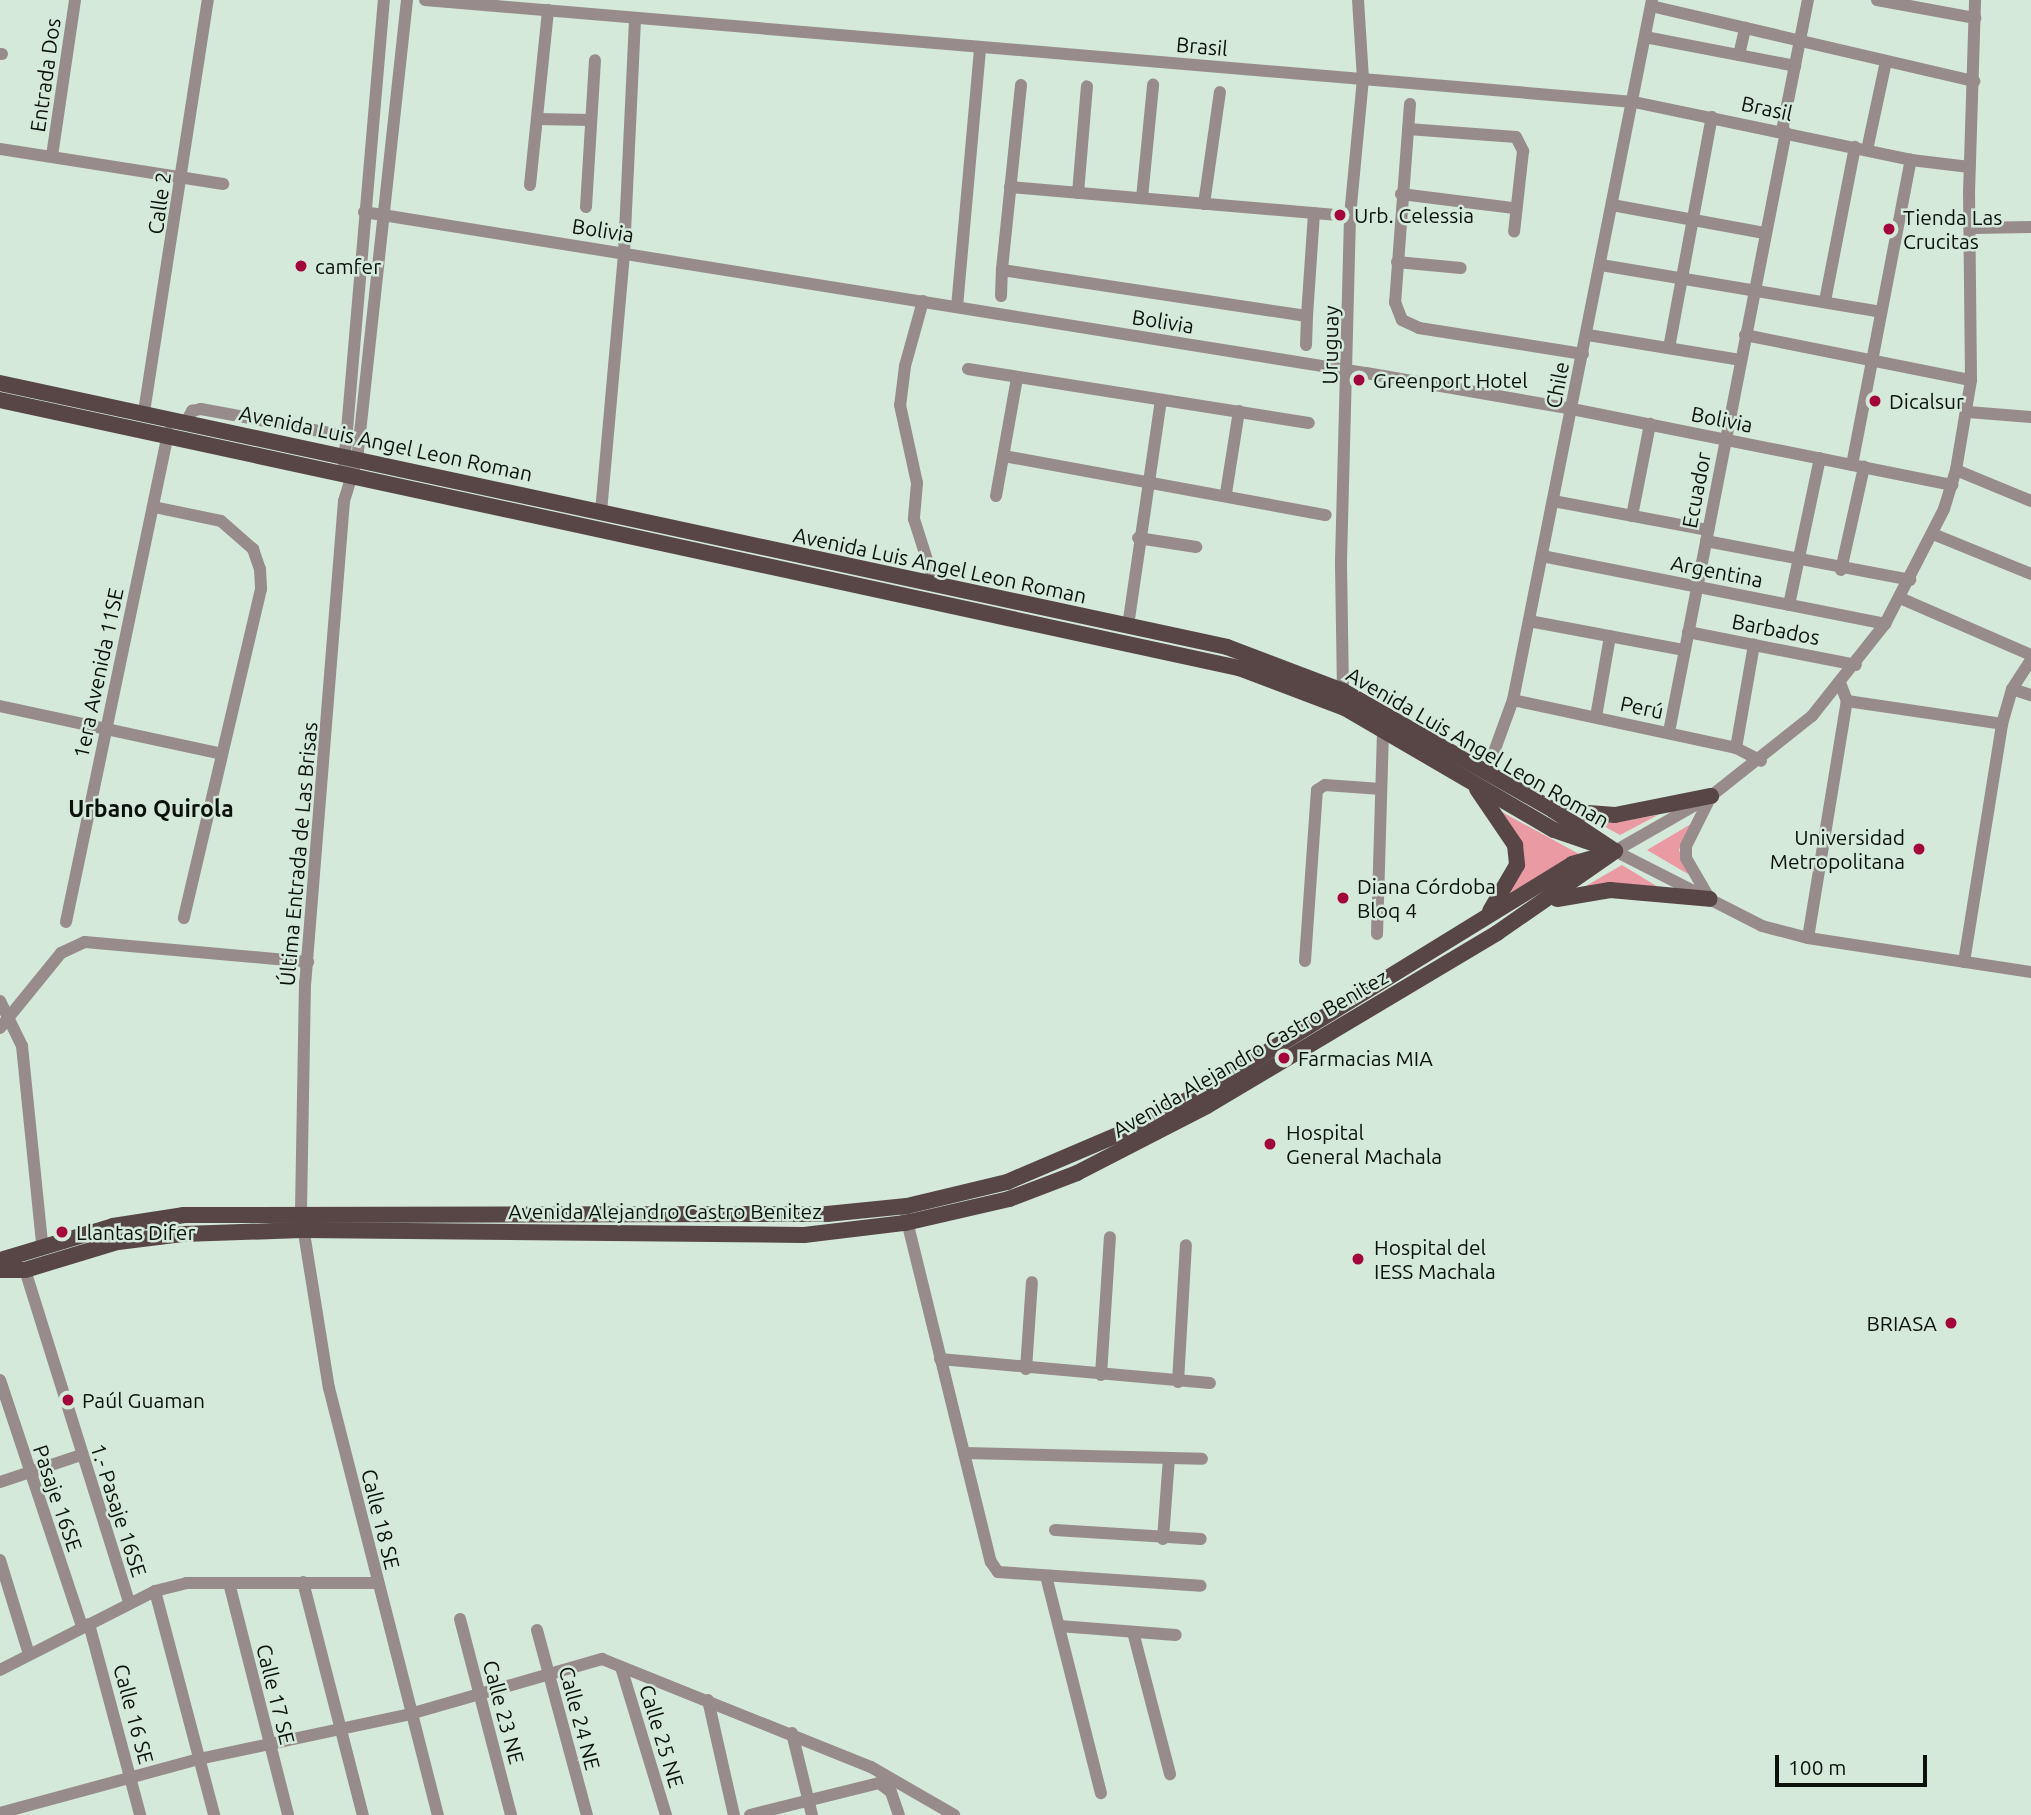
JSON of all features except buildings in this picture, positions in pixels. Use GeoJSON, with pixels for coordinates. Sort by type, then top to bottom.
{"type":"FeatureCollection","features":[{"type":"Feature","properties":{"kind":"main road","name":"Avenida Luis Angel Leon Roman"},"geometry":{"type":"LineString","coordinates":[[0,383],[187,422],[350,468],[844,580],[1007,600],[1227,647],[1343,691],[1554,830],[1615,851]]}},
{"type":"Feature","properties":{"kind":"main road","name":"Avenida Luis Angel Leon Roman"},"geometry":{"type":"LineString","coordinates":[[0,400],[350,468],[601,512],[912,580],[959,606],[1239,668],[1345,708],[1383,731],[1481,780],[1553,810],[1615,851]]}},
{"type":"Feature","properties":{"kind":"main road"},"geometry":{"type":"LineString","coordinates":[[844,580],[910,589],[915,584],[912,580]]}},
{"type":"Feature","properties":{"kind":"main road"},"geometry":{"type":"LineString","coordinates":[[959,606],[954,602],[958,597],[990,603],[1007,600]]}},
{"type":"Feature","properties":{"kind":"main road"},"geometry":{"type":"LineString","coordinates":[[1481,780],[1515,845],[1517,865],[1512,881],[1485,918]]}},
{"type":"Feature","properties":{"kind":"main road"},"geometry":{"type":"LineString","coordinates":[[1553,810],[1587,816],[1615,815],[1711,796]]}},
{"type":"Feature","properties":{"kind":"main road","name":"Avenida Alejandro Castro Benitez"},"geometry":{"type":"LineString","coordinates":[[0,1260],[42,1244],[184,1215],[302,1222],[804,1235],[905,1223],[1009,1199],[1144,1142],[1542,904],[1615,851]]}},
{"type":"Feature","properties":{"kind":"main road","name":"Avenida Alejandro Castro Benitez"},"geometry":{"type":"LineString","coordinates":[[0,1270],[24,1270],[118,1242],[302,1222],[827,1214],[907,1206],[1007,1182],[1136,1127],[1245,1066],[1572,864],[1615,851]]}},
{"type":"Feature","properties":{"kind":"main road"},"geometry":{"type":"LineString","coordinates":[[1542,904],[1610,890],[1710,899]]}},
{"type":"Feature","properties":{"kind":"street","name":"Entrada Dos"},"geometry":{"type":"LineString","coordinates":[[52,156],[75,0]]}},
{"type":"Feature","properties":{"kind":"street","name":"Calle 2"},"geometry":{"type":"LineString","coordinates":[[144,412],[208,0]]}},
{"type":"Feature","properties":{"kind":"street","name":"Última Entrada de Las Brisas"},"geometry":{"type":"LineString","coordinates":[[350,468],[346,436],[384,0]]}},
{"type":"Feature","properties":{"kind":"street","name":"Última Entrada de Las Brisas"},"geometry":{"type":"LineString","coordinates":[[302,1222],[308,962],[350,468],[407,0]]}},
{"type":"Feature","properties":{"kind":"street","name":"Brasil"},"geometry":{"type":"LineString","coordinates":[[425,0],[512,4],[635,18],[1634,102],[1784,131],[1911,160],[1970,167]]}},
{"type":"Feature","properties":{"kind":"street","name":"Uruguay"},"geometry":{"type":"LineString","coordinates":[[1343,691],[1341,561],[1349,370],[1350,216],[1363,79],[1358,0]]}},
{"type":"Feature","properties":{"kind":"street","name":"Ecuador"},"geometry":{"type":"LineString","coordinates":[[1669,732],[1808,0]]}},
{"type":"Feature","properties":{"kind":"street"},"geometry":{"type":"LineString","coordinates":[[1877,0],[1975,18]]}},
{"type":"Feature","properties":{"kind":"street","name":"Avenida Alejandro Castro Benitez"},"geometry":{"type":"LineString","coordinates":[[1615,851],[1711,796],[1761,761],[1812,716],[1856,665],[1885,624],[1933,534],[1956,470],[1968,412],[1971,380],[1970,167],[1975,0]]}},
{"type":"Feature","properties":{"kind":"street"},"geometry":{"type":"LineString","coordinates":[[1652,3],[1745,28],[1974,81]]}},
{"type":"Feature","properties":{"kind":"street","name":"Chile"},"geometry":{"type":"LineString","coordinates":[[1481,780],[1513,700],[1588,335],[1652,3]]}},
{"type":"Feature","properties":{"kind":"street"},"geometry":{"type":"LineString","coordinates":[[530,185],[548,10]]}},
{"type":"Feature","properties":{"kind":"street"},"geometry":{"type":"LineString","coordinates":[[601,512],[624,253],[635,18]]}},
{"type":"Feature","properties":{"kind":"street"},"geometry":{"type":"LineString","coordinates":[[1739,55],[1745,28]]}},
{"type":"Feature","properties":{"kind":"street"},"geometry":{"type":"LineString","coordinates":[[1645,37],[1795,66]]}},
{"type":"Feature","properties":{"kind":"street"},"geometry":{"type":"LineString","coordinates":[[957,307],[980,47]]}},
{"type":"Feature","properties":{"kind":"street"},"geometry":{"type":"LineString","coordinates":[[586,207],[595,60]]}},
{"type":"Feature","properties":{"kind":"street"},"geometry":{"type":"LineString","coordinates":[[1825,301],[1861,148],[1886,61]]}},
{"type":"Feature","properties":{"kind":"street"},"geometry":{"type":"LineString","coordinates":[[1001,296],[1021,85]]}},
{"type":"Feature","properties":{"kind":"street"},"geometry":{"type":"LineString","coordinates":[[1142,198],[1153,85]]}},
{"type":"Feature","properties":{"kind":"street"},"geometry":{"type":"LineString","coordinates":[[1078,193],[1087,86]]}},
{"type":"Feature","properties":{"kind":"street"},"geometry":{"type":"LineString","coordinates":[[1204,204],[1220,92]]}},
{"type":"Feature","properties":{"kind":"street"},"geometry":{"type":"LineString","coordinates":[[1410,104],[1401,194],[1396,311],[1410,326],[1583,354]]}},
{"type":"Feature","properties":{"kind":"street"},"geometry":{"type":"LineString","coordinates":[[1670,348],[1712,117]]}},
{"type":"Feature","properties":{"kind":"street"},"geometry":{"type":"LineString","coordinates":[[537,119],[591,120]]}},
{"type":"Feature","properties":{"kind":"street"},"geometry":{"type":"LineString","coordinates":[[1408,129],[1516,138],[1523,152],[1514,208],[1514,232]]}},
{"type":"Feature","properties":{"kind":"street"},"geometry":{"type":"LineString","coordinates":[[0,149],[223,184]]}},
{"type":"Feature","properties":{"kind":"street"},"geometry":{"type":"LineString","coordinates":[[1841,570],[1872,362],[1911,160]]}},
{"type":"Feature","properties":{"kind":"street"},"geometry":{"type":"LineString","coordinates":[[1010,187],[1350,216]]}},
{"type":"Feature","properties":{"kind":"street"},"geometry":{"type":"LineString","coordinates":[[1401,194],[1514,208]]}},
{"type":"Feature","properties":{"kind":"street"},"geometry":{"type":"LineString","coordinates":[[1612,205],[1764,233]]}},
{"type":"Feature","properties":{"kind":"street","name":"Bolivia"},"geometry":{"type":"LineString","coordinates":[[364,212],[1349,370],[1573,409],[1952,485]]}},
{"type":"Feature","properties":{"kind":"street"},"geometry":{"type":"LineString","coordinates":[[1306,345],[1314,213]]}},
{"type":"Feature","properties":{"kind":"street"},"geometry":{"type":"LineString","coordinates":[[1972,228],[2031,227]]}},
{"type":"Feature","properties":{"kind":"street"},"geometry":{"type":"LineString","coordinates":[[1397,262],[1461,268]]}},
{"type":"Feature","properties":{"kind":"street"},"geometry":{"type":"LineString","coordinates":[[1601,265],[1754,287],[1881,312]]}},
{"type":"Feature","properties":{"kind":"street"},"geometry":{"type":"LineString","coordinates":[[1002,270],[1307,316]]}},
{"type":"Feature","properties":{"kind":"street"},"geometry":{"type":"LineString","coordinates":[[923,301],[905,366],[900,405],[917,483],[914,519],[933,592]]}},
{"type":"Feature","properties":{"kind":"street"},"geometry":{"type":"LineString","coordinates":[[1588,335],[1740,360]]}},
{"type":"Feature","properties":{"kind":"street"},"geometry":{"type":"LineString","coordinates":[[1745,335],[1971,380]]}},
{"type":"Feature","properties":{"kind":"street"},"geometry":{"type":"LineString","coordinates":[[968,369],[1309,423]]}},
{"type":"Feature","properties":{"kind":"street"},"geometry":{"type":"LineString","coordinates":[[996,496],[1017,378]]}},
{"type":"Feature","properties":{"kind":"street"},"geometry":{"type":"LineString","coordinates":[[1128,626],[1138,538],[1161,400]]}},
{"type":"Feature","properties":{"kind":"street"},"geometry":{"type":"LineString","coordinates":[[187,422],[192,411],[201,409],[346,436]]}},
{"type":"Feature","properties":{"kind":"street"},"geometry":{"type":"LineString","coordinates":[[1226,493],[1239,411]]}},
{"type":"Feature","properties":{"kind":"street"},"geometry":{"type":"LineString","coordinates":[[1968,412],[2031,417]]}},
{"type":"Feature","properties":{"kind":"street"},"geometry":{"type":"LineString","coordinates":[[1632,516],[1650,424]]}},
{"type":"Feature","properties":{"kind":"street","name":"1era Avenida 11SE"},"geometry":{"type":"LineString","coordinates":[[66,922],[168,433]]}},
{"type":"Feature","properties":{"kind":"street"},"geometry":{"type":"LineString","coordinates":[[1004,456],[1149,479],[1326,514]]}},
{"type":"Feature","properties":{"kind":"street"},"geometry":{"type":"LineString","coordinates":[[1789,605],[1820,458]]}},
{"type":"Feature","properties":{"kind":"street"},"geometry":{"type":"LineString","coordinates":[[1956,470],[2031,501]]}},
{"type":"Feature","properties":{"kind":"street"},"geometry":{"type":"LineString","coordinates":[[1553,501],[1632,516],[1841,570],[1910,580]]}},
{"type":"Feature","properties":{"kind":"street"},"geometry":{"type":"LineString","coordinates":[[154,507],[220,521],[253,549],[260,569],[261,590],[184,918]]}},
{"type":"Feature","properties":{"kind":"street"},"geometry":{"type":"LineString","coordinates":[[1933,534],[2031,574]]}},
{"type":"Feature","properties":{"kind":"street"},"geometry":{"type":"LineString","coordinates":[[1138,538],[1196,547]]}},
{"type":"Feature","properties":{"kind":"street","name":"Argentina"},"geometry":{"type":"LineString","coordinates":[[1542,556],[1885,624]]}},
{"type":"Feature","properties":{"kind":"street"},"geometry":{"type":"LineString","coordinates":[[1900,598],[2031,657],[2012,689],[2002,724],[1964,962]]}},
{"type":"Feature","properties":{"kind":"street"},"geometry":{"type":"LineString","coordinates":[[1529,621],[1685,650]]}},
{"type":"Feature","properties":{"kind":"street","name":"Barbados"},"geometry":{"type":"LineString","coordinates":[[1688,632],[1856,665]]}},
{"type":"Feature","properties":{"kind":"street"},"geometry":{"type":"LineString","coordinates":[[1596,717],[1609,636]]}},
{"type":"Feature","properties":{"kind":"street"},"geometry":{"type":"LineString","coordinates":[[1736,748],[1754,645]]}},
{"type":"Feature","properties":{"kind":"street"},"geometry":{"type":"LineString","coordinates":[[1808,938],[1847,701],[1840,683]]}},
{"type":"Feature","properties":{"kind":"street"},"geometry":{"type":"LineString","coordinates":[[2012,689],[2031,695]]}},
{"type":"Feature","properties":{"kind":"street","name":"Perú"},"geometry":{"type":"LineString","coordinates":[[1513,700],[1736,748],[1761,761]]}},
{"type":"Feature","properties":{"kind":"street"},"geometry":{"type":"LineString","coordinates":[[1847,701],[2002,724]]}},
{"type":"Feature","properties":{"kind":"street"},"geometry":{"type":"LineString","coordinates":[[0,706],[222,754]]}},
{"type":"Feature","properties":{"kind":"street"},"geometry":{"type":"LineString","coordinates":[[1377,934],[1383,731]]}},
{"type":"Feature","properties":{"kind":"street"},"geometry":{"type":"LineString","coordinates":[[1306,961],[1317,790],[1325,785],[1381,789]]}},
{"type":"Feature","properties":{"kind":"street"},"geometry":{"type":"LineString","coordinates":[[1710,899],[1689,866],[1686,846],[1711,796]]}},
{"type":"Feature","properties":{"kind":"street"},"geometry":{"type":"LineString","coordinates":[[1615,851],[1762,926],[1808,938],[2031,972]]}},
{"type":"Feature","properties":{"kind":"street"},"geometry":{"type":"LineString","coordinates":[[0,1028],[12,1017],[61,953],[85,942],[308,962]]}},
{"type":"Feature","properties":{"kind":"street"},"geometry":{"type":"LineString","coordinates":[[0,1001],[12,1017],[22,1046],[42,1244]]}},
{"type":"Feature","properties":{"kind":"street"},"geometry":{"type":"LineString","coordinates":[[907,1206],[905,1223],[991,1562],[999,1572],[1201,1586]]}},
{"type":"Feature","properties":{"kind":"street","name":"Calle 18 SE"},"geometry":{"type":"LineString","coordinates":[[302,1222],[329,1388],[410,1714],[438,1815]]}},
{"type":"Feature","properties":{"kind":"street"},"geometry":{"type":"LineString","coordinates":[[1101,1376],[1110,1237]]}},
{"type":"Feature","properties":{"kind":"street"},"geometry":{"type":"LineString","coordinates":[[1178,1382],[1186,1245]]}},
{"type":"Feature","properties":{"kind":"street","name":"1.- Pasaje 16SE"},"geometry":{"type":"LineString","coordinates":[[24,1270],[129,1601]]}},
{"type":"Feature","properties":{"kind":"street"},"geometry":{"type":"LineString","coordinates":[[1026,1368],[1032,1282]]}},
{"type":"Feature","properties":{"kind":"street"},"geometry":{"type":"LineString","coordinates":[[940,1359],[1101,1376],[1210,1383]]}},
{"type":"Feature","properties":{"kind":"street","name":"Pasaje 16SE"},"geometry":{"type":"LineString","coordinates":[[0,1380],[3,1398],[85,1625]]}},
{"type":"Feature","properties":{"kind":"street"},"geometry":{"type":"LineString","coordinates":[[964,1453],[1202,1459]]}},
{"type":"Feature","properties":{"kind":"street"},"geometry":{"type":"LineString","coordinates":[[0,1482],[81,1455]]}},
{"type":"Feature","properties":{"kind":"street"},"geometry":{"type":"LineString","coordinates":[[1163,1539],[1169,1458]]}},
{"type":"Feature","properties":{"kind":"street"},"geometry":{"type":"LineString","coordinates":[[1055,1530],[1163,1539],[1201,1539]]}},
{"type":"Feature","properties":{"kind":"street"},"geometry":{"type":"LineString","coordinates":[[0,1560],[29,1654]]}},
{"type":"Feature","properties":{"kind":"street"},"geometry":{"type":"LineString","coordinates":[[1046,1576],[1101,1793]]}},
{"type":"Feature","properties":{"kind":"street"},"geometry":{"type":"LineString","coordinates":[[303,1582],[363,1815]]}},
{"type":"Feature","properties":{"kind":"street"},"geometry":{"type":"LineString","coordinates":[[0,1670],[129,1601],[186,1583],[377,1583]]}},
{"type":"Feature","properties":{"kind":"street","name":"Calle 17 SE"},"geometry":{"type":"LineString","coordinates":[[229,1583],[288,1815]]}},
{"type":"Feature","properties":{"kind":"street","name":"1.- Pasaje 16SE"},"geometry":{"type":"LineString","coordinates":[[155,1591],[214,1815]]}},
{"type":"Feature","properties":{"kind":"street","name":"Calle 23 NE"},"geometry":{"type":"LineString","coordinates":[[460,1619],[511,1815]]}},
{"type":"Feature","properties":{"kind":"street","name":"Calle 16 SE"},"geometry":{"type":"LineString","coordinates":[[85,1625],[140,1815]]}},
{"type":"Feature","properties":{"kind":"street"},"geometry":{"type":"LineString","coordinates":[[1059,1626],[1176,1636]]}},
{"type":"Feature","properties":{"kind":"street","name":"Calle 24 NE"},"geometry":{"type":"LineString","coordinates":[[537,1630],[587,1815]]}},
{"type":"Feature","properties":{"kind":"street"},"geometry":{"type":"LineString","coordinates":[[1133,1632],[1170,1774]]}},
{"type":"Feature","properties":{"kind":"street"},"geometry":{"type":"LineString","coordinates":[[0,1813],[130,1776],[269,1742],[410,1714],[547,1672],[602,1659],[792,1733],[871,1768],[954,1815]]}},
{"type":"Feature","properties":{"kind":"street","name":"Calle 25 NE"},"geometry":{"type":"LineString","coordinates":[[621,1667],[666,1815]]}},
{"type":"Feature","properties":{"kind":"street"},"geometry":{"type":"LineString","coordinates":[[708,1700],[734,1815]]}},
{"type":"Feature","properties":{"kind":"street"},"geometry":{"type":"LineString","coordinates":[[792,1733],[812,1815]]}},
{"type":"Feature","properties":{"kind":"street"},"geometry":{"type":"LineString","coordinates":[[750,1815],[879,1783],[891,1792],[899,1815]]}},
{"type":"Feature","properties":{"kind":"shaded area"},"geometry":{"type":"Polygon","coordinates":[[[1500,811],[1579,854],[1506,900],[1515,881],[1500,811]]]}},
{"type":"Feature","properties":{"kind":"shaded area"},"geometry":{"type":"Polygon","coordinates":[[[1658,815],[1620,835],[1598,823],[1613,823],[1658,815]]]}},
{"type":"Feature","properties":{"kind":"shaded area"},"geometry":{"type":"Polygon","coordinates":[[[1691,824],[1679,850],[1688,874],[1647,850],[1691,824]]]}},
{"type":"Feature","properties":{"kind":"shaded area"},"geometry":{"type":"Polygon","coordinates":[[[1622,865],[1663,890],[1579,890],[1622,865]]]}},
{"type":"Feature","properties":{"kind":"place","name":"Urb. Celessia"},"geometry":{"type":"Point","coordinates":[1340,215]}},
{"type":"Feature","properties":{"kind":"place","name":"Tienda Las Crucitas"},"geometry":{"type":"Point","coordinates":[1889,229]}},
{"type":"Feature","properties":{"kind":"place","name":"camfer"},"geometry":{"type":"Point","coordinates":[301,266]}},
{"type":"Feature","properties":{"kind":"place","name":"Greenport Hotel"},"geometry":{"type":"Point","coordinates":[1359,380]}},
{"type":"Feature","properties":{"kind":"place","name":"Dicalsur"},"geometry":{"type":"Point","coordinates":[1875,401]}},
{"type":"Feature","properties":{"kind":"place","name":"Universidad Metropolitana"},"geometry":{"type":"Point","coordinates":[1919,849]}},
{"type":"Feature","properties":{"kind":"place","name":"Diana Córdoba Bloq 4"},"geometry":{"type":"Point","coordinates":[1343,898]}},
{"type":"Feature","properties":{"kind":"place","name":"Farmacias MIA"},"geometry":{"type":"Point","coordinates":[1284,1058]}},
{"type":"Feature","properties":{"kind":"place","name":"Hospital General Machala"},"geometry":{"type":"Point","coordinates":[1270,1144]}},
{"type":"Feature","properties":{"kind":"place","name":"Llantas Difer"},"geometry":{"type":"Point","coordinates":[62,1232]}},
{"type":"Feature","properties":{"kind":"place","name":"Hospital del IESS Machala"},"geometry":{"type":"Point","coordinates":[1358,1259]}},
{"type":"Feature","properties":{"kind":"place","name":"BRIASA"},"geometry":{"type":"Point","coordinates":[1951,1323]}},
{"type":"Feature","properties":{"kind":"place","name":"Paúl Guaman"},"geometry":{"type":"Point","coordinates":[68,1400]}},
{"type":"Feature","properties":{"kind":"district","name":"Urbano Quirola"},"geometry":{"type":"Point","coordinates":[151,809]}}]}
